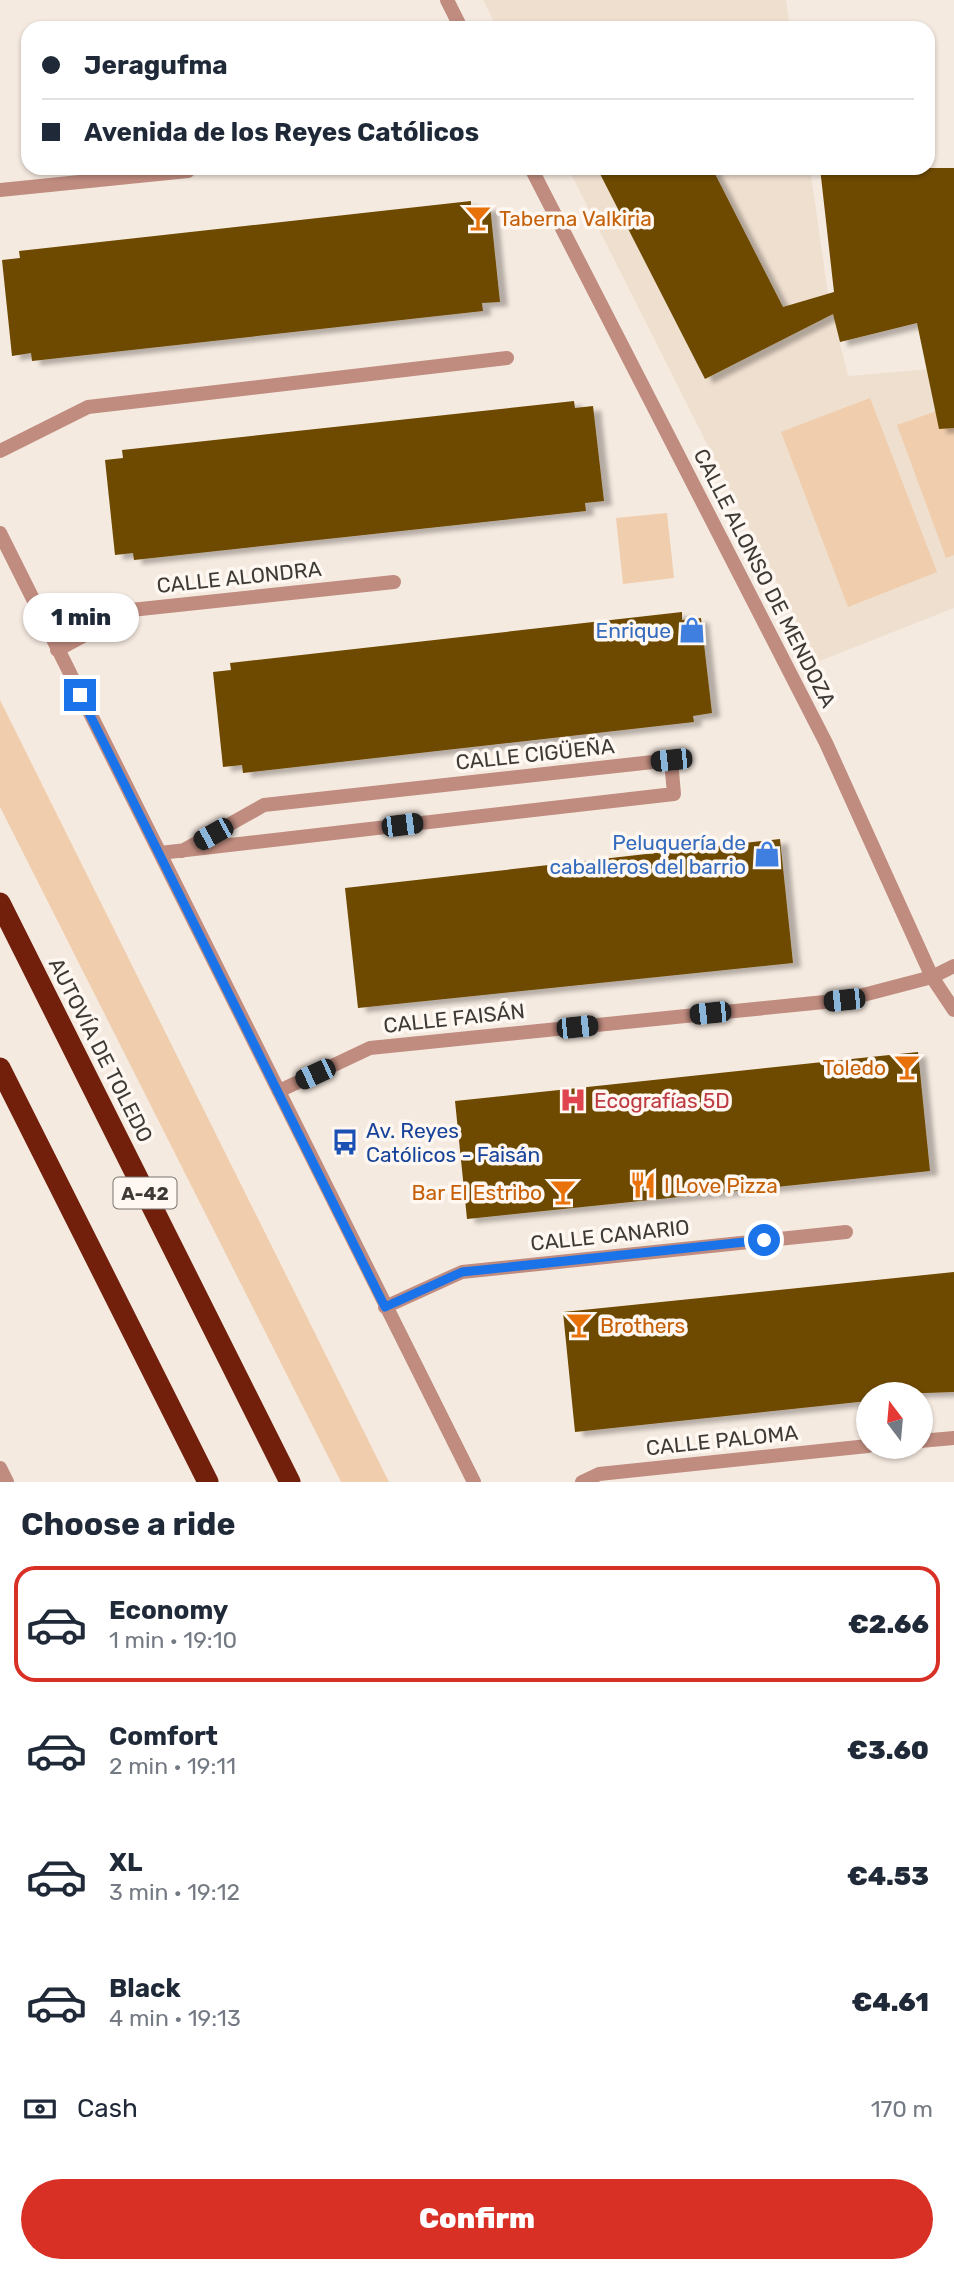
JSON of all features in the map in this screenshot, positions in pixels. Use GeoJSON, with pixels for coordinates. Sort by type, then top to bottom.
{"type":"FeatureCollection","features":[{"type":"Feature","properties":{"kind":"highway","name":"AUTOVÍA DE TOLEDO"},"geometry":{"type":"LineString","coordinates":[[0,903],[290,1482]]}},
{"type":"Feature","properties":{"kind":"highway"},"geometry":{"type":"LineString","coordinates":[[0,1068],[208,1482]]}},
{"type":"Feature","properties":{"kind":"street"},"geometry":{"type":"LineString","coordinates":[[447,0],[458,21]]}},
{"type":"Feature","properties":{"kind":"street"},"geometry":{"type":"LineString","coordinates":[[0,190],[148,175]]}},
{"type":"Feature","properties":{"kind":"street","name":"CALLE ALONSO DE MENDOZA"},"geometry":{"type":"LineString","coordinates":[[535,175],[826,744],[932,976],[954,1010]]}},
{"type":"Feature","properties":{"kind":"street"},"geometry":{"type":"LineString","coordinates":[[0,451],[88,407],[507,358]]}},
{"type":"Feature","properties":{"kind":"street"},"geometry":{"type":"LineString","coordinates":[[0,533],[474,1482]]}},
{"type":"Feature","properties":{"kind":"street","name":"CALLE ALONDRA"},"geometry":{"type":"LineString","coordinates":[[57,649],[131,610],[394,582]]}},
{"type":"Feature","properties":{"kind":"street","name":"CALLE CIGÜEÑA"},"geometry":{"type":"LineString","coordinates":[[160,853],[182,851],[674,794],[671,760],[264,805],[182,851]]}},
{"type":"Feature","properties":{"kind":"street","name":"CALLE FAISÁN"},"geometry":{"type":"LineString","coordinates":[[279,1091],[370,1048],[844,1000],[932,976],[954,966]]}},
{"type":"Feature","properties":{"kind":"street","name":"CALLE CANARIO"},"geometry":{"type":"LineString","coordinates":[[385,1307],[462,1272],[846,1232]]}},
{"type":"Feature","properties":{"kind":"street"},"geometry":{"type":"LineString","coordinates":[[933,1439],[954,1437]]}},
{"type":"Feature","properties":{"kind":"street","name":"CALLE PALOMA"},"geometry":{"type":"LineString","coordinates":[[582,1482],[599,1474],[856,1447]]}},
{"type":"Feature","properties":{"kind":"street"},"geometry":{"type":"LineString","coordinates":[[0,1468],[7,1482]]}},
{"type":"Feature","properties":{"kind":"shaded area"},"geometry":{"type":"Polygon","coordinates":[[[483,0],[786,0],[789,21],[494,21],[483,0]]]}},
{"type":"Feature","properties":{"kind":"shaded area"},"geometry":{"type":"Polygon","coordinates":[[[572,175],[811,175],[828,294],[848,376],[954,367],[954,608],[817,662],[572,175]]]}},
{"type":"Feature","properties":{"kind":"shaded area"},"geometry":{"type":"Polygon","coordinates":[[[870,398],[937,572],[848,607],[781,432],[870,398]]]}},
{"type":"Feature","properties":{"kind":"shaded area"},"geometry":{"type":"Polygon","coordinates":[[[954,405],[954,555],[946,558],[897,425],[954,405]]]}},
{"type":"Feature","properties":{"kind":"shaded area"},"geometry":{"type":"Polygon","coordinates":[[[667,513],[674,578],[623,584],[616,518],[667,513]]]}},
{"type":"Feature","properties":{"kind":"shaded area"},"geometry":{"type":"Polygon","coordinates":[[[0,700],[389,1482],[341,1482],[0,807],[0,700]]]}},
{"type":"Feature","properties":{"kind":"building"},"geometry":{"type":"Polygon","coordinates":[[[935,168],[954,168],[954,428],[939,429],[917,323],[840,342],[833,314],[705,379],[601,175],[716,175],[783,307],[834,292],[821,175],[935,175],[935,168]]]}},
{"type":"Feature","properties":{"kind":"building"},"geometry":{"type":"Polygon","coordinates":[[[471,201],[471,208],[490,206],[500,302],[482,303],[483,311],[32,361],[31,353],[12,356],[2,260],[20,258],[19,251],[471,201]]]}},
{"type":"Feature","properties":{"kind":"building"},"geometry":{"type":"Polygon","coordinates":[[[574,401],[575,408],[593,406],[604,501],[585,503],[586,511],[134,560],[133,553],[115,555],[105,460],[123,458],[122,450],[574,401]]]}},
{"type":"Feature","properties":{"kind":"building"},"geometry":{"type":"Polygon","coordinates":[[[682,612],[682,620],[701,618],[712,713],[693,716],[694,722],[243,773],[242,765],[223,767],[213,672],[231,670],[230,663],[682,612]]]}},
{"type":"Feature","properties":{"kind":"building"},"geometry":{"type":"Polygon","coordinates":[[[780,839],[793,963],[358,1008],[345,888],[780,839]]]}},
{"type":"Feature","properties":{"kind":"building"},"geometry":{"type":"Polygon","coordinates":[[[918,1052],[930,1171],[467,1219],[455,1101],[918,1052]]]}},
{"type":"Feature","properties":{"kind":"building"},"geometry":{"type":"Polygon","coordinates":[[[954,1272],[954,1392],[933,1393],[933,1382],[856,1382],[856,1402],[575,1432],[563,1312],[954,1272]]]}},
{"type":"Feature","properties":{"kind":"place","name":"Taberna Valkiria"},"geometry":{"type":"Point","coordinates":[478,218]}},
{"type":"Feature","properties":{"kind":"place","name":"Enrique"},"geometry":{"type":"Point","coordinates":[692,630]}},
{"type":"Feature","properties":{"kind":"place","name":"Peluquería de caballeros del barrio"},"geometry":{"type":"Point","coordinates":[767,854]}},
{"type":"Feature","properties":{"kind":"place","name":"Toledo"},"geometry":{"type":"Point","coordinates":[907,1067]}},
{"type":"Feature","properties":{"kind":"place","name":"Ecografías 5D"},"geometry":{"type":"Point","coordinates":[573,1100]}},
{"type":"Feature","properties":{"kind":"place","name":"Av. Reyes Católicos - Faisán"},"geometry":{"type":"Point","coordinates":[345,1142]}},
{"type":"Feature","properties":{"kind":"place","name":"I Love Pizza"},"geometry":{"type":"Point","coordinates":[643,1185]}},
{"type":"Feature","properties":{"kind":"place","name":"Bar El Estribo"},"geometry":{"type":"Point","coordinates":[563,1192]}},
{"type":"Feature","properties":{"kind":"place","name":"Brothers"},"geometry":{"type":"Point","coordinates":[579,1325]}},
{"type":"Feature","properties":{"kind":"route"},"geometry":{"type":"LineString","coordinates":[[80,695],[385,1307],[462,1272],[764,1240]]}}]}
